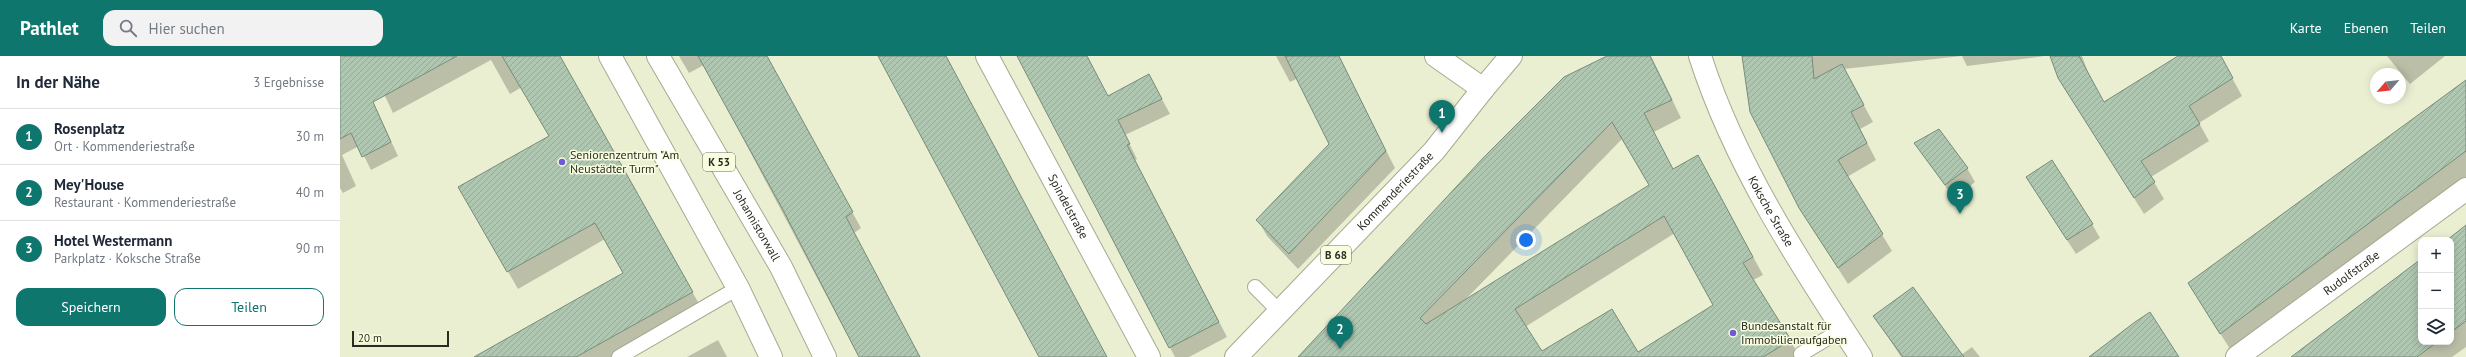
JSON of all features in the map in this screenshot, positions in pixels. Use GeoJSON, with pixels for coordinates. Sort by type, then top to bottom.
{"type":"FeatureCollection","features":[{"type":"Feature","properties":{"kind":"main road"},"geometry":{"type":"LineString","coordinates":[[610,56],[738,288],[771,357]]}},
{"type":"Feature","properties":{"kind":"main road","name":"Johannistorwall"},"geometry":{"type":"LineString","coordinates":[[658,56],[781,267],[825,357]]}},
{"type":"Feature","properties":{"kind":"main road","name":"Spindelstraße"},"geometry":{"type":"LineString","coordinates":[[987,56],[1150,357]]}},
{"type":"Feature","properties":{"kind":"main road"},"geometry":{"type":"LineString","coordinates":[[1436,56],[1483,89]]}},
{"type":"Feature","properties":{"kind":"main road"},"geometry":{"type":"LineString","coordinates":[[1462,56],[1483,89]]}},
{"type":"Feature","properties":{"kind":"main road","name":"Kommenderiestraße"},"geometry":{"type":"LineString","coordinates":[[1236,357],[1434,151],[1511,56]]}},
{"type":"Feature","properties":{"kind":"main road","name":"Koksche Straße"},"geometry":{"type":"LineString","coordinates":[[1700,56],[1719,109],[1761,195],[1797,259],[1861,357]]}},
{"type":"Feature","properties":{"kind":"main road","name":"Rudolfstraße"},"geometry":{"type":"LineString","coordinates":[[2236,357],[2466,189]]}},
{"type":"Feature","properties":{"kind":"lane"},"geometry":{"type":"LineString","coordinates":[[1255,287],[1280,312]]}},
{"type":"Feature","properties":{"kind":"lane"},"geometry":{"type":"LineString","coordinates":[[619,357],[738,288]]}},
{"type":"Feature","properties":{"kind":"lane"},"geometry":{"type":"LineString","coordinates":[[1801,354],[1843,329]]}},
{"type":"Feature","properties":{"kind":"building"},"geometry":{"type":"Polygon","coordinates":[[[340,56],[457,56],[373,102],[391,142],[362,157],[351,133],[340,139],[340,56]]]}},
{"type":"Feature","properties":{"kind":"building","name":"Seniorenzentrum \"Am Neustädter Turm\""},"geometry":{"type":"Polygon","coordinates":[[[502,56],[560,56],[693,292],[576,357],[474,357],[623,273],[595,223],[507,272],[458,187],[549,136],[502,56]]]}},
{"type":"Feature","properties":{"kind":"building"},"geometry":{"type":"Polygon","coordinates":[[[698,56],[767,56],[853,212],[846,217],[920,357],[859,357],[782,208],[698,56]]]}},
{"type":"Feature","properties":{"kind":"building"},"geometry":{"type":"Polygon","coordinates":[[[878,56],[946,56],[1107,357],[1039,357],[878,56]]]}},
{"type":"Feature","properties":{"kind":"building"},"geometry":{"type":"Polygon","coordinates":[[[1017,56],[1087,56],[1108,96],[1149,74],[1162,99],[1118,120],[1130,144],[1127,145],[1219,322],[1169,348],[1017,56]]]}},
{"type":"Feature","properties":{"kind":"building"},"geometry":{"type":"Polygon","coordinates":[[[1285,56],[1339,56],[1386,151],[1289,254],[1256,220],[1329,144],[1285,56]]]}},
{"type":"Feature","properties":{"kind":"building"},"geometry":{"type":"Polygon","coordinates":[[[1607,56],[1650,56],[1672,100],[1644,113],[1673,169],[1698,155],[1753,257],[1743,263],[1791,340],[1763,357],[1298,357],[1484,157],[1564,77],[1607,56]],[[1612,122],[1420,318],[1426,324],[1649,185],[1612,122]],[[1664,216],[1515,309],[1542,351],[1612,309],[1638,352],[1713,305],[1664,216]]]}},
{"type":"Feature","properties":{"kind":"building"},"geometry":{"type":"Polygon","coordinates":[[[1742,56],[1812,56],[1814,79],[1842,64],[1864,105],[1851,112],[1867,143],[1838,160],[1883,234],[1838,268],[1799,208],[1750,112],[1742,56]]]}},
{"type":"Feature","properties":{"kind":"building"},"geometry":{"type":"Polygon","coordinates":[[[2050,56],[2079,56],[2104,102],[2178,56],[2221,56],[2233,78],[2189,106],[2200,124],[2141,161],[2155,182],[2134,198],[2058,78],[2050,56]]]}},
{"type":"Feature","properties":{"kind":"building"},"geometry":{"type":"Polygon","coordinates":[[[2466,80],[2466,151],[2220,334],[2188,283],[2466,80]]]}},
{"type":"Feature","properties":{"kind":"building"},"geometry":{"type":"Polygon","coordinates":[[[1939,129],[1968,168],[1945,185],[1914,143],[1939,129]]]}},
{"type":"Feature","properties":{"kind":"building"},"geometry":{"type":"Polygon","coordinates":[[[2052,160],[2093,224],[2067,240],[2026,177],[2052,160]]]}},
{"type":"Feature","properties":{"kind":"building"},"geometry":{"type":"Polygon","coordinates":[[[2466,225],[2466,321],[2454,330],[2454,237],[2451,237],[2466,225]]]}},
{"type":"Feature","properties":{"kind":"building"},"geometry":{"type":"Polygon","coordinates":[[[2418,261],[2418,345],[2433,345],[2417,357],[2291,357],[2418,261]]]}},
{"type":"Feature","properties":{"kind":"building"},"geometry":{"type":"Polygon","coordinates":[[[1913,287],[1964,357],[1903,357],[1873,316],[1913,287]]]}},
{"type":"Feature","properties":{"kind":"building"},"geometry":{"type":"Polygon","coordinates":[[[2150,312],[2179,357],[2089,357],[2135,322],[2150,312]]]}},
{"type":"Feature","properties":{"kind":"place","name":"Rosenplatz"},"geometry":{"type":"Point","coordinates":[1442,133]}},
{"type":"Feature","properties":{"kind":"place","name":"Seniorenzentrum \"Am Neustädter Turm\""},"geometry":{"type":"Point","coordinates":[562,162]}},
{"type":"Feature","properties":{"kind":"place","name":"Hotel Westermann"},"geometry":{"type":"Point","coordinates":[1960,214]}},
{"type":"Feature","properties":{"kind":"place","name":"Bundesanstalt für Immobilienaufgaben"},"geometry":{"type":"Point","coordinates":[1733,333]}},
{"type":"Feature","properties":{"kind":"place","name":"Mey'House"},"geometry":{"type":"Point","coordinates":[1340,349]}}]}
